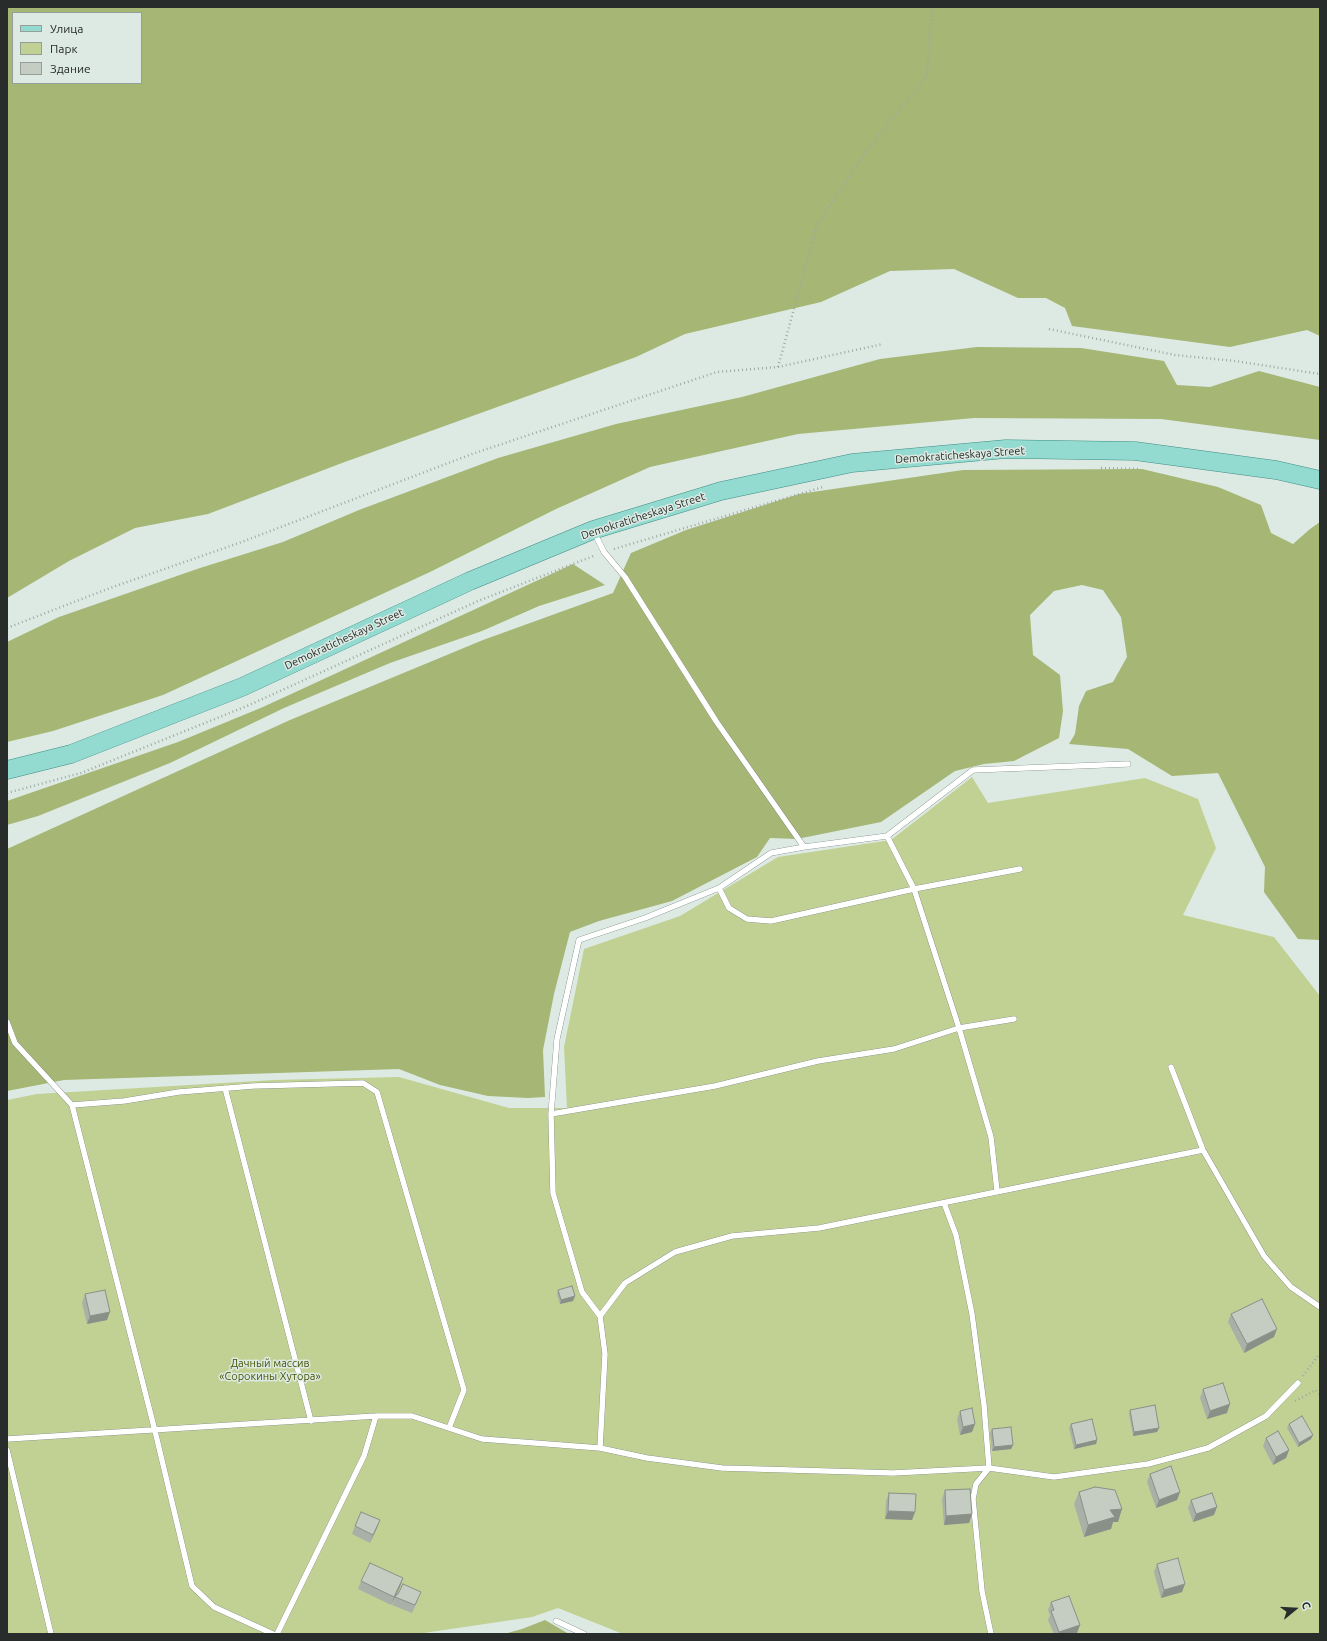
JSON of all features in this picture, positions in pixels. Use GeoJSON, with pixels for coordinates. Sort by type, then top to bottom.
{"type":"FeatureCollection","features":[{"type":"Feature","properties":{"kind":"main road","name":"Demokraticheskaya Street"},"geometry":{"type":"LineString","coordinates":[[7,770],[71,754],[242,687],[470,581],[593,530],[722,491],[852,463],[1006,449],[1135,451],[1276,470],[1320,480]]}},
{"type":"Feature","properties":{"kind":"lane"},"geometry":{"type":"LineString","coordinates":[[593,530],[604,552],[625,577],[716,721],[804,847]]}},
{"type":"Feature","properties":{"kind":"lane"},"geometry":{"type":"LineString","coordinates":[[600,1448],[605,1354],[600,1316],[582,1292],[553,1193],[551,1114],[557,1039],[579,940],[645,918],[719,888],[770,852],[887,836],[973,770],[1128,764]]}},
{"type":"Feature","properties":{"kind":"lane"},"geometry":{"type":"LineString","coordinates":[[887,836],[914,889],[960,1028],[992,1137],[997,1191]]}},
{"type":"Feature","properties":{"kind":"lane"},"geometry":{"type":"LineString","coordinates":[[719,888],[729,908],[747,920],[771,921],[914,889],[1020,869]]}},
{"type":"Feature","properties":{"kind":"lane"},"geometry":{"type":"LineString","coordinates":[[551,1114],[715,1086],[818,1061],[894,1049],[960,1028],[1014,1019]]}},
{"type":"Feature","properties":{"kind":"lane"},"geometry":{"type":"LineString","coordinates":[[7,1022],[15,1043],[72,1104],[155,1430],[192,1586],[214,1607],[273,1634]]}},
{"type":"Feature","properties":{"kind":"lane"},"geometry":{"type":"LineString","coordinates":[[1171,1067],[1203,1150],[1264,1256],[1291,1286],[1320,1307]]}},
{"type":"Feature","properties":{"kind":"lane"},"geometry":{"type":"LineString","coordinates":[[72,1104],[124,1101],[180,1092],[260,1086],[363,1083],[377,1092],[464,1390],[449,1428]]}},
{"type":"Feature","properties":{"kind":"lane"},"geometry":{"type":"LineString","coordinates":[[225,1088],[311,1420]]}},
{"type":"Feature","properties":{"kind":"lane"},"geometry":{"type":"LineString","coordinates":[[600,1316],[625,1283],[674,1252],[732,1236],[819,1228],[944,1204],[997,1191],[1203,1150]]}},
{"type":"Feature","properties":{"kind":"lane"},"geometry":{"type":"LineString","coordinates":[[944,1204],[956,1235],[972,1314],[984,1405],[989,1468],[976,1484],[973,1499],[982,1591],[991,1634]]}},
{"type":"Feature","properties":{"kind":"lane"},"geometry":{"type":"LineString","coordinates":[[7,1439],[376,1416],[412,1416],[482,1439],[600,1448],[647,1458],[722,1468],[893,1473],[989,1468],[1054,1477],[1148,1464],[1208,1448],[1266,1416],[1298,1383]]}},
{"type":"Feature","properties":{"kind":"lane"},"geometry":{"type":"LineString","coordinates":[[277,1634],[364,1456],[376,1416]]}},
{"type":"Feature","properties":{"kind":"lane"},"geometry":{"type":"LineString","coordinates":[[7,1450],[51,1634]]}},
{"type":"Feature","properties":{"kind":"lane"},"geometry":{"type":"LineString","coordinates":[[556,1621],[584,1634]]}},
{"type":"Feature","properties":{"kind":"path"},"geometry":{"type":"LineString","coordinates":[[778,367],[817,225],[868,149],[927,75],[932,7]]}},
{"type":"Feature","properties":{"kind":"path"},"geometry":{"type":"LineString","coordinates":[[1049,329],[1175,355],[1235,361],[1320,374]]}},
{"type":"Feature","properties":{"kind":"path"},"geometry":{"type":"LineString","coordinates":[[7,628],[110,588],[246,540],[472,454],[717,372],[778,367],[883,344]]}},
{"type":"Feature","properties":{"kind":"path"},"geometry":{"type":"LineString","coordinates":[[1095,468],[1142,469]]}},
{"type":"Feature","properties":{"kind":"path"},"geometry":{"type":"LineString","coordinates":[[7,793],[81,773],[110,762],[247,706],[478,601],[604,552],[827,486]]}},
{"type":"Feature","properties":{"kind":"path"},"geometry":{"type":"LineString","coordinates":[[1298,1383],[1320,1354]]}},
{"type":"Feature","properties":{"kind":"green space"},"geometry":{"type":"Polygon","coordinates":[[[7,7],[1320,7],[1320,336],[1307,330],[1230,347],[1072,326],[1065,308],[1046,298],[1018,298],[954,269],[890,271],[821,302],[685,334],[636,357],[342,463],[208,514],[135,528],[69,561],[7,598],[7,7]]]}},
{"type":"Feature","properties":{"kind":"green space"},"geometry":{"type":"Polygon","coordinates":[[[977,347],[1081,348],[1164,361],[1177,385],[1210,387],[1259,371],[1320,387],[1320,440],[1161,419],[974,418],[798,434],[650,467],[556,509],[430,572],[163,695],[53,731],[7,742],[7,642],[59,617],[200,568],[283,542],[359,510],[498,458],[616,424],[742,397],[880,359],[977,347]]]}},
{"type":"Feature","properties":{"kind":"green space"},"geometry":{"type":"Polygon","coordinates":[[[1142,469],[1218,487],[1261,505],[1271,533],[1293,544],[1320,522],[1320,940],[1298,939],[1264,892],[1265,867],[1218,773],[1172,776],[1128,749],[1069,744],[1075,734],[1079,706],[1086,691],[1113,682],[1127,657],[1121,617],[1103,590],[1082,585],[1054,591],[1030,615],[1033,655],[1060,675],[1063,711],[1059,738],[1014,761],[984,764],[955,771],[881,822],[797,839],[770,838],[757,857],[672,901],[599,921],[570,932],[554,994],[543,1050],[545,1097],[528,1098],[488,1096],[440,1085],[399,1069],[64,1080],[7,1091],[7,849],[290,720],[483,640],[613,593],[631,553],[686,530],[799,494],[963,470],[1142,469]]]}},
{"type":"Feature","properties":{"kind":"green space"},"geometry":{"type":"Polygon","coordinates":[[[573,564],[605,585],[539,606],[482,631],[390,663],[284,708],[170,763],[38,816],[7,825],[7,801],[178,742],[263,707],[573,564]]]}},
{"type":"Feature","properties":{"kind":"green space","name":"Дачный массив «Сорокины Хутора»"},"geometry":{"type":"Polygon","coordinates":[[[972,777],[988,803],[1145,778],[1198,799],[1216,848],[1183,915],[1274,937],[1320,996],[1320,1634],[623,1634],[558,1608],[532,1617],[417,1634],[7,1634],[7,1100],[37,1094],[274,1080],[399,1077],[509,1108],[567,1108],[564,1047],[584,949],[680,916],[778,857],[891,840],[972,777]]]}},
{"type":"Feature","properties":{"kind":"green space"},"geometry":{"type":"Polygon","coordinates":[[[545,1620],[569,1634],[504,1634],[522,1629],[545,1620]]]}},
{"type":"Feature","properties":{"kind":"building"},"geometry":{"type":"Polygon","coordinates":[[[572,1286],[575,1296],[561,1300],[558,1290],[572,1286]]]}},
{"type":"Feature","properties":{"kind":"building"},"geometry":{"type":"Polygon","coordinates":[[[105,1290],[110,1312],[90,1316],[85,1294],[105,1290]]]}},
{"type":"Feature","properties":{"kind":"building"},"geometry":{"type":"Polygon","coordinates":[[[1262,1299],[1277,1329],[1247,1344],[1231,1314],[1262,1299]]]}},
{"type":"Feature","properties":{"kind":"building"},"geometry":{"type":"Polygon","coordinates":[[[1223,1383],[1230,1404],[1210,1411],[1203,1389],[1223,1383]]]}},
{"type":"Feature","properties":{"kind":"building"},"geometry":{"type":"Polygon","coordinates":[[[1155,1405],[1159,1428],[1134,1432],[1130,1410],[1155,1405]]]}},
{"type":"Feature","properties":{"kind":"building"},"geometry":{"type":"Polygon","coordinates":[[[972,1408],[975,1424],[963,1427],[960,1411],[972,1408]]]}},
{"type":"Feature","properties":{"kind":"building"},"geometry":{"type":"Polygon","coordinates":[[[1302,1416],[1313,1435],[1299,1443],[1289,1424],[1302,1416]]]}},
{"type":"Feature","properties":{"kind":"building"},"geometry":{"type":"Polygon","coordinates":[[[1092,1419],[1097,1440],[1076,1445],[1071,1424],[1092,1419]]]}},
{"type":"Feature","properties":{"kind":"building"},"geometry":{"type":"Polygon","coordinates":[[[1011,1427],[1013,1445],[994,1447],[992,1429],[1011,1427]]]}},
{"type":"Feature","properties":{"kind":"building"},"geometry":{"type":"Polygon","coordinates":[[[1278,1431],[1289,1450],[1276,1457],[1266,1438],[1278,1431]]]}},
{"type":"Feature","properties":{"kind":"building"},"geometry":{"type":"Polygon","coordinates":[[[1171,1466],[1180,1492],[1159,1500],[1150,1474],[1171,1466]]]}},
{"type":"Feature","properties":{"kind":"building"},"geometry":{"type":"Polygon","coordinates":[[[1095,1487],[1115,1490],[1122,1509],[1110,1510],[1115,1517],[1088,1525],[1079,1492],[1095,1487]]]}},
{"type":"Feature","properties":{"kind":"building"},"geometry":{"type":"Polygon","coordinates":[[[970,1489],[972,1514],[946,1516],[945,1490],[970,1489]]]}},
{"type":"Feature","properties":{"kind":"building"},"geometry":{"type":"Polygon","coordinates":[[[889,1493],[916,1494],[915,1512],[888,1511],[889,1493]]]}},
{"type":"Feature","properties":{"kind":"building"},"geometry":{"type":"Polygon","coordinates":[[[1212,1493],[1217,1507],[1196,1514],[1191,1500],[1212,1493]]]}},
{"type":"Feature","properties":{"kind":"building"},"geometry":{"type":"Polygon","coordinates":[[[361,1512],[380,1520],[373,1535],[355,1526],[361,1512]]]}},
{"type":"Feature","properties":{"kind":"building"},"geometry":{"type":"Polygon","coordinates":[[[1178,1558],[1185,1584],[1164,1590],[1157,1564],[1178,1558]]]}},
{"type":"Feature","properties":{"kind":"building"},"geometry":{"type":"Polygon","coordinates":[[[370,1563],[403,1578],[394,1597],[361,1581],[370,1563]]]}},
{"type":"Feature","properties":{"kind":"building"},"geometry":{"type":"Polygon","coordinates":[[[403,1584],[421,1592],[415,1605],[395,1597],[403,1584]]]}},
{"type":"Feature","properties":{"kind":"building"},"geometry":{"type":"Polygon","coordinates":[[[1069,1596],[1080,1625],[1059,1632],[1051,1611],[1054,1610],[1051,1602],[1069,1596]]]}}]}
